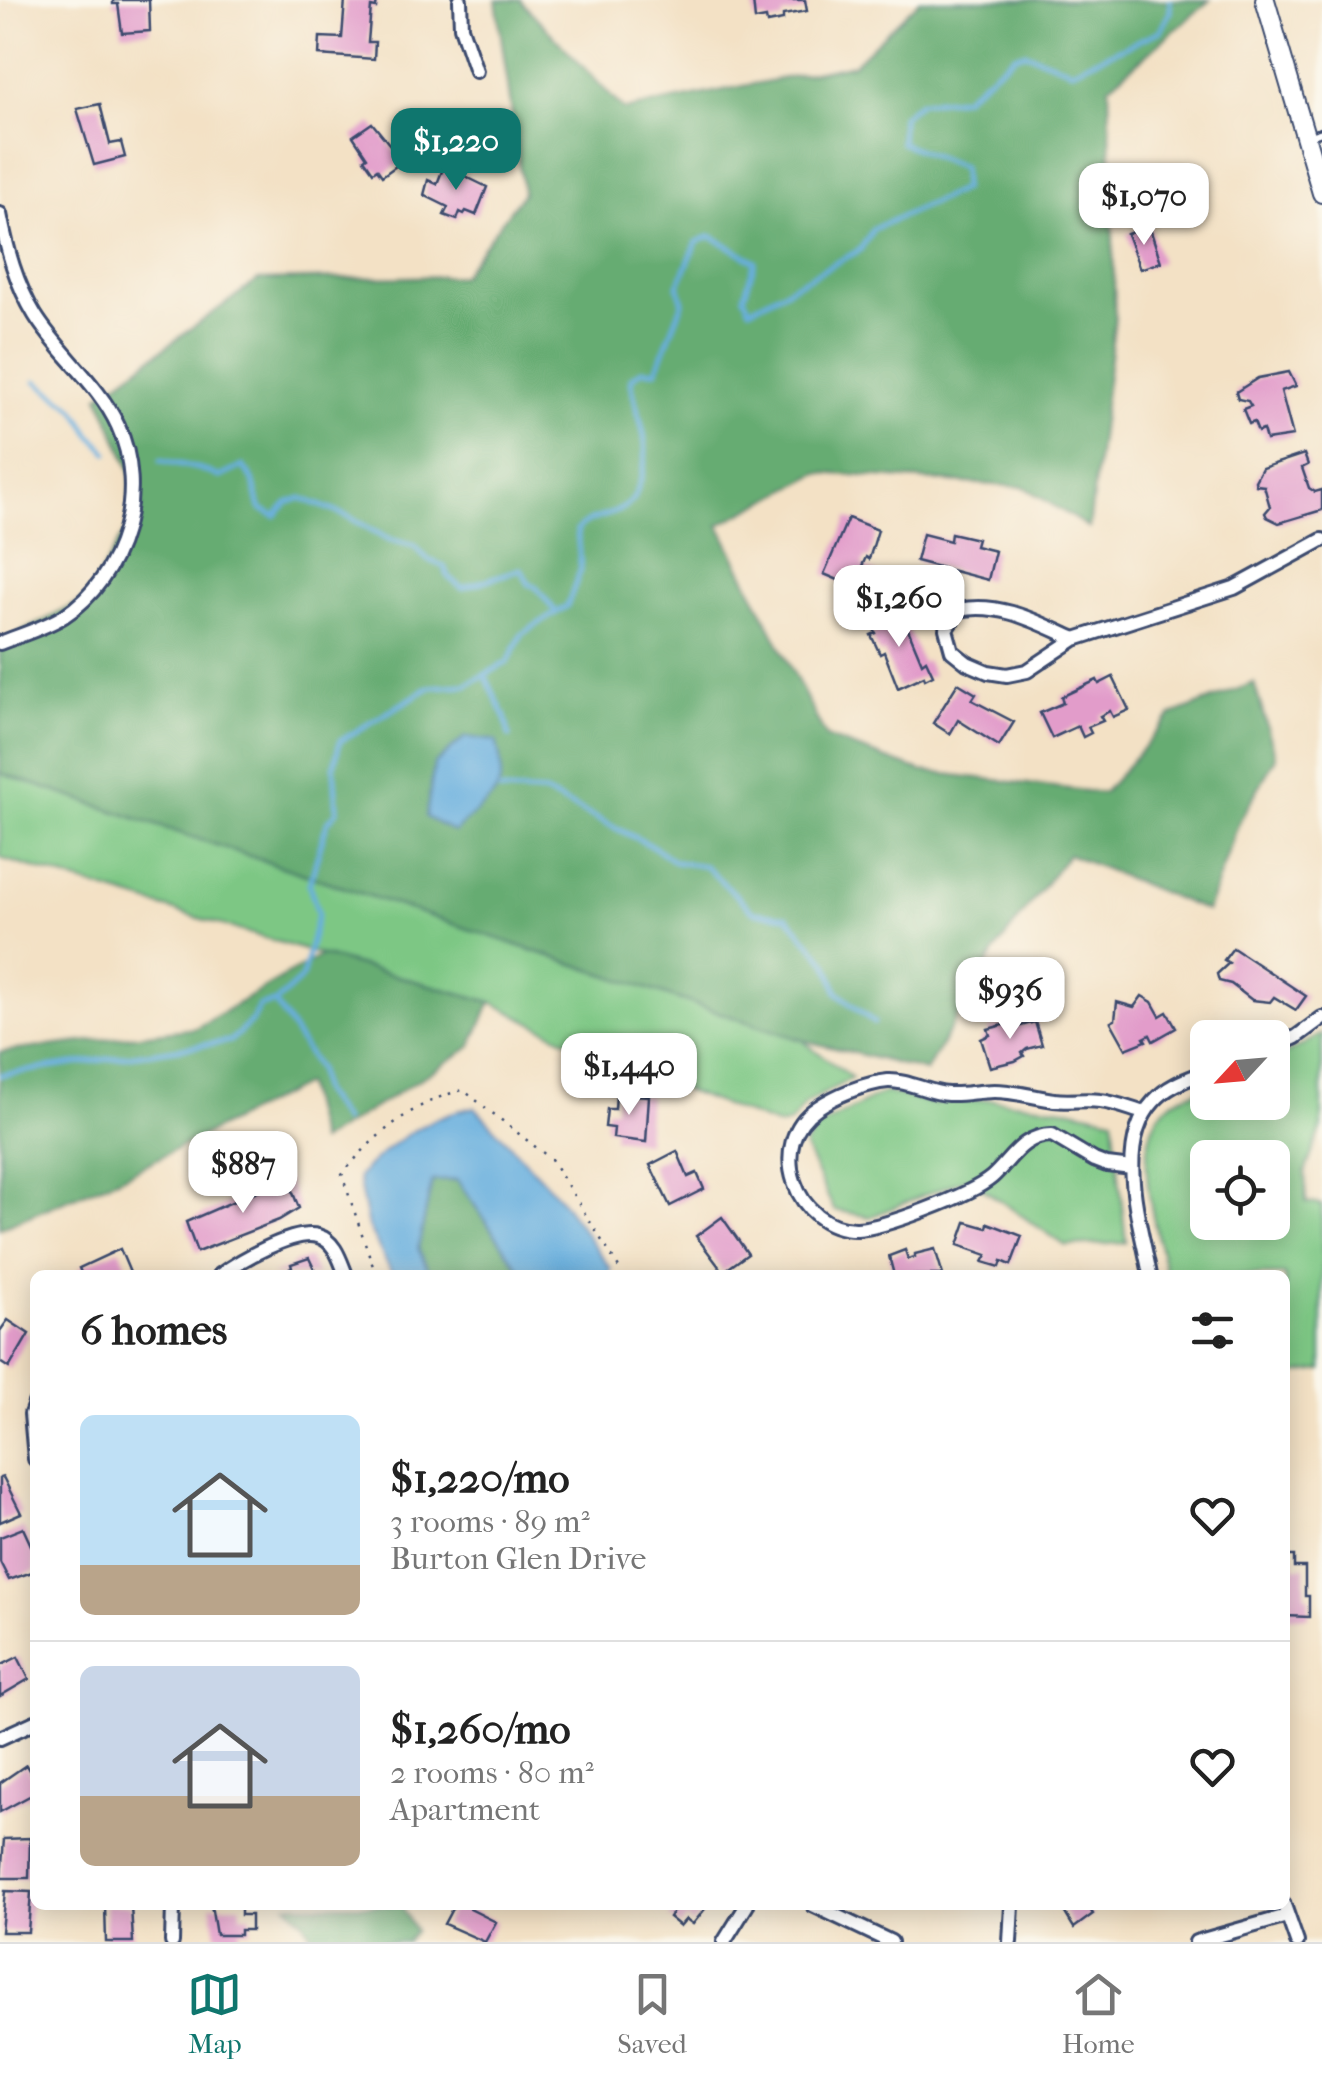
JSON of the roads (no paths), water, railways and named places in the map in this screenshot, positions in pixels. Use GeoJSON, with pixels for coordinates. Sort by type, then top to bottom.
{"type":"FeatureCollection","features":[{"type":"Feature","properties":{"kind":"main road"},"geometry":{"type":"LineString","coordinates":[[1265,0],[1313,134],[1322,193]]}},
{"type":"Feature","properties":{"kind":"street"},"geometry":{"type":"LineString","coordinates":[[460,0],[461,27],[476,72]]}},
{"type":"Feature","properties":{"kind":"street"},"geometry":{"type":"LineString","coordinates":[[0,214],[9,260],[36,316],[119,426],[131,472],[132,500],[128,526],[103,577],[86,599],[61,618],[0,643]]}},
{"type":"Feature","properties":{"kind":"street"},"geometry":{"type":"LineString","coordinates":[[1075,639],[1024,616],[990,608],[959,610],[946,629],[952,652],[967,663],[988,672],[1027,671],[1075,639],[1234,588],[1322,540]]}},
{"type":"Feature","properties":{"kind":"street"},"geometry":{"type":"LineString","coordinates":[[1290,1040],[1322,1018]]}},
{"type":"Feature","properties":{"kind":"street"},"geometry":{"type":"LineString","coordinates":[[1149,1270],[1132,1168],[1135,1141],[1144,1114],[1155,1099],[1190,1078]]}},
{"type":"Feature","properties":{"kind":"street"},"geometry":{"type":"LineString","coordinates":[[1132,1168],[1107,1166],[1052,1135],[1043,1135],[1010,1155],[992,1177],[976,1188],[898,1219],[853,1229],[834,1225],[806,1206],[792,1178],[790,1158],[793,1140],[815,1108],[893,1080],[947,1094],[995,1091],[1059,1101],[1102,1101],[1144,1114]]}},
{"type":"Feature","properties":{"kind":"street"},"geometry":{"type":"LineString","coordinates":[[227,1270],[244,1257],[303,1236],[318,1236],[335,1248],[344,1270]]}},
{"type":"Feature","properties":{"kind":"street"},"geometry":{"type":"LineString","coordinates":[[0,1738],[30,1724]]}},
{"type":"Feature","properties":{"kind":"street"},"geometry":{"type":"LineString","coordinates":[[172,1910],[172,1942]]}},
{"type":"Feature","properties":{"kind":"street"},"geometry":{"type":"LineString","coordinates":[[724,1942],[744,1910]]}},
{"type":"Feature","properties":{"kind":"street"},"geometry":{"type":"LineString","coordinates":[[824,1910],[891,1942]]}},
{"type":"Feature","properties":{"kind":"street"},"geometry":{"type":"LineString","coordinates":[[1010,1942],[1012,1910]]}},
{"type":"Feature","properties":{"kind":"street"},"geometry":{"type":"LineString","coordinates":[[1196,1942],[1285,1911],[1297,1942]]}},
{"type":"Feature","properties":{"kind":"water"},"geometry":{"type":"Polygon","coordinates":[[[465,737],[496,741],[501,773],[494,794],[454,832],[426,817],[434,765],[465,737]]]}},
{"type":"Feature","properties":{"kind":"water"},"geometry":{"type":"Polygon","coordinates":[[[475,1107],[558,1196],[611,1270],[520,1270],[457,1180],[432,1181],[418,1248],[428,1270],[390,1270],[368,1227],[358,1177],[411,1132],[475,1107]]]}},
{"type":"Feature","properties":{"kind":"waterway"},"geometry":{"type":"LineString","coordinates":[[0,1075],[230,1041],[253,1020],[259,1006],[275,1003],[302,978],[318,913],[309,885],[327,823],[337,811],[334,766],[340,741],[430,687],[466,685],[508,662],[522,634],[567,606],[581,569],[577,530],[626,506],[637,491],[645,450],[631,378],[642,370],[656,371],[683,302],[678,286],[697,242],[711,236],[755,261],[744,297],[750,309],[860,250],[873,229],[963,189],[962,167],[901,143],[902,116],[920,102],[963,98],[1015,55],[1026,53],[1072,70],[1160,31],[1170,12],[1170,0]]}},
{"type":"Feature","properties":{"kind":"waterway"},"geometry":{"type":"LineString","coordinates":[[36,381],[74,408],[108,453]]}},
{"type":"Feature","properties":{"kind":"waterway"},"geometry":{"type":"LineString","coordinates":[[161,460],[220,477],[243,466],[253,480],[260,508],[275,516],[287,503],[301,498],[349,517],[388,539],[415,546],[428,560],[444,566],[448,577],[462,588],[521,569],[529,584],[556,612]]}},
{"type":"Feature","properties":{"kind":"waterway"},"geometry":{"type":"LineString","coordinates":[[485,675],[505,717],[509,736]]}},
{"type":"Feature","properties":{"kind":"waterway"},"geometry":{"type":"LineString","coordinates":[[500,791],[545,793],[654,847],[675,862],[705,866],[754,912],[787,916],[827,963],[838,993],[874,1023]]}},
{"type":"Feature","properties":{"kind":"waterway"},"geometry":{"type":"LineString","coordinates":[[275,1003],[318,1069],[321,1090],[343,1121]]}}]}
